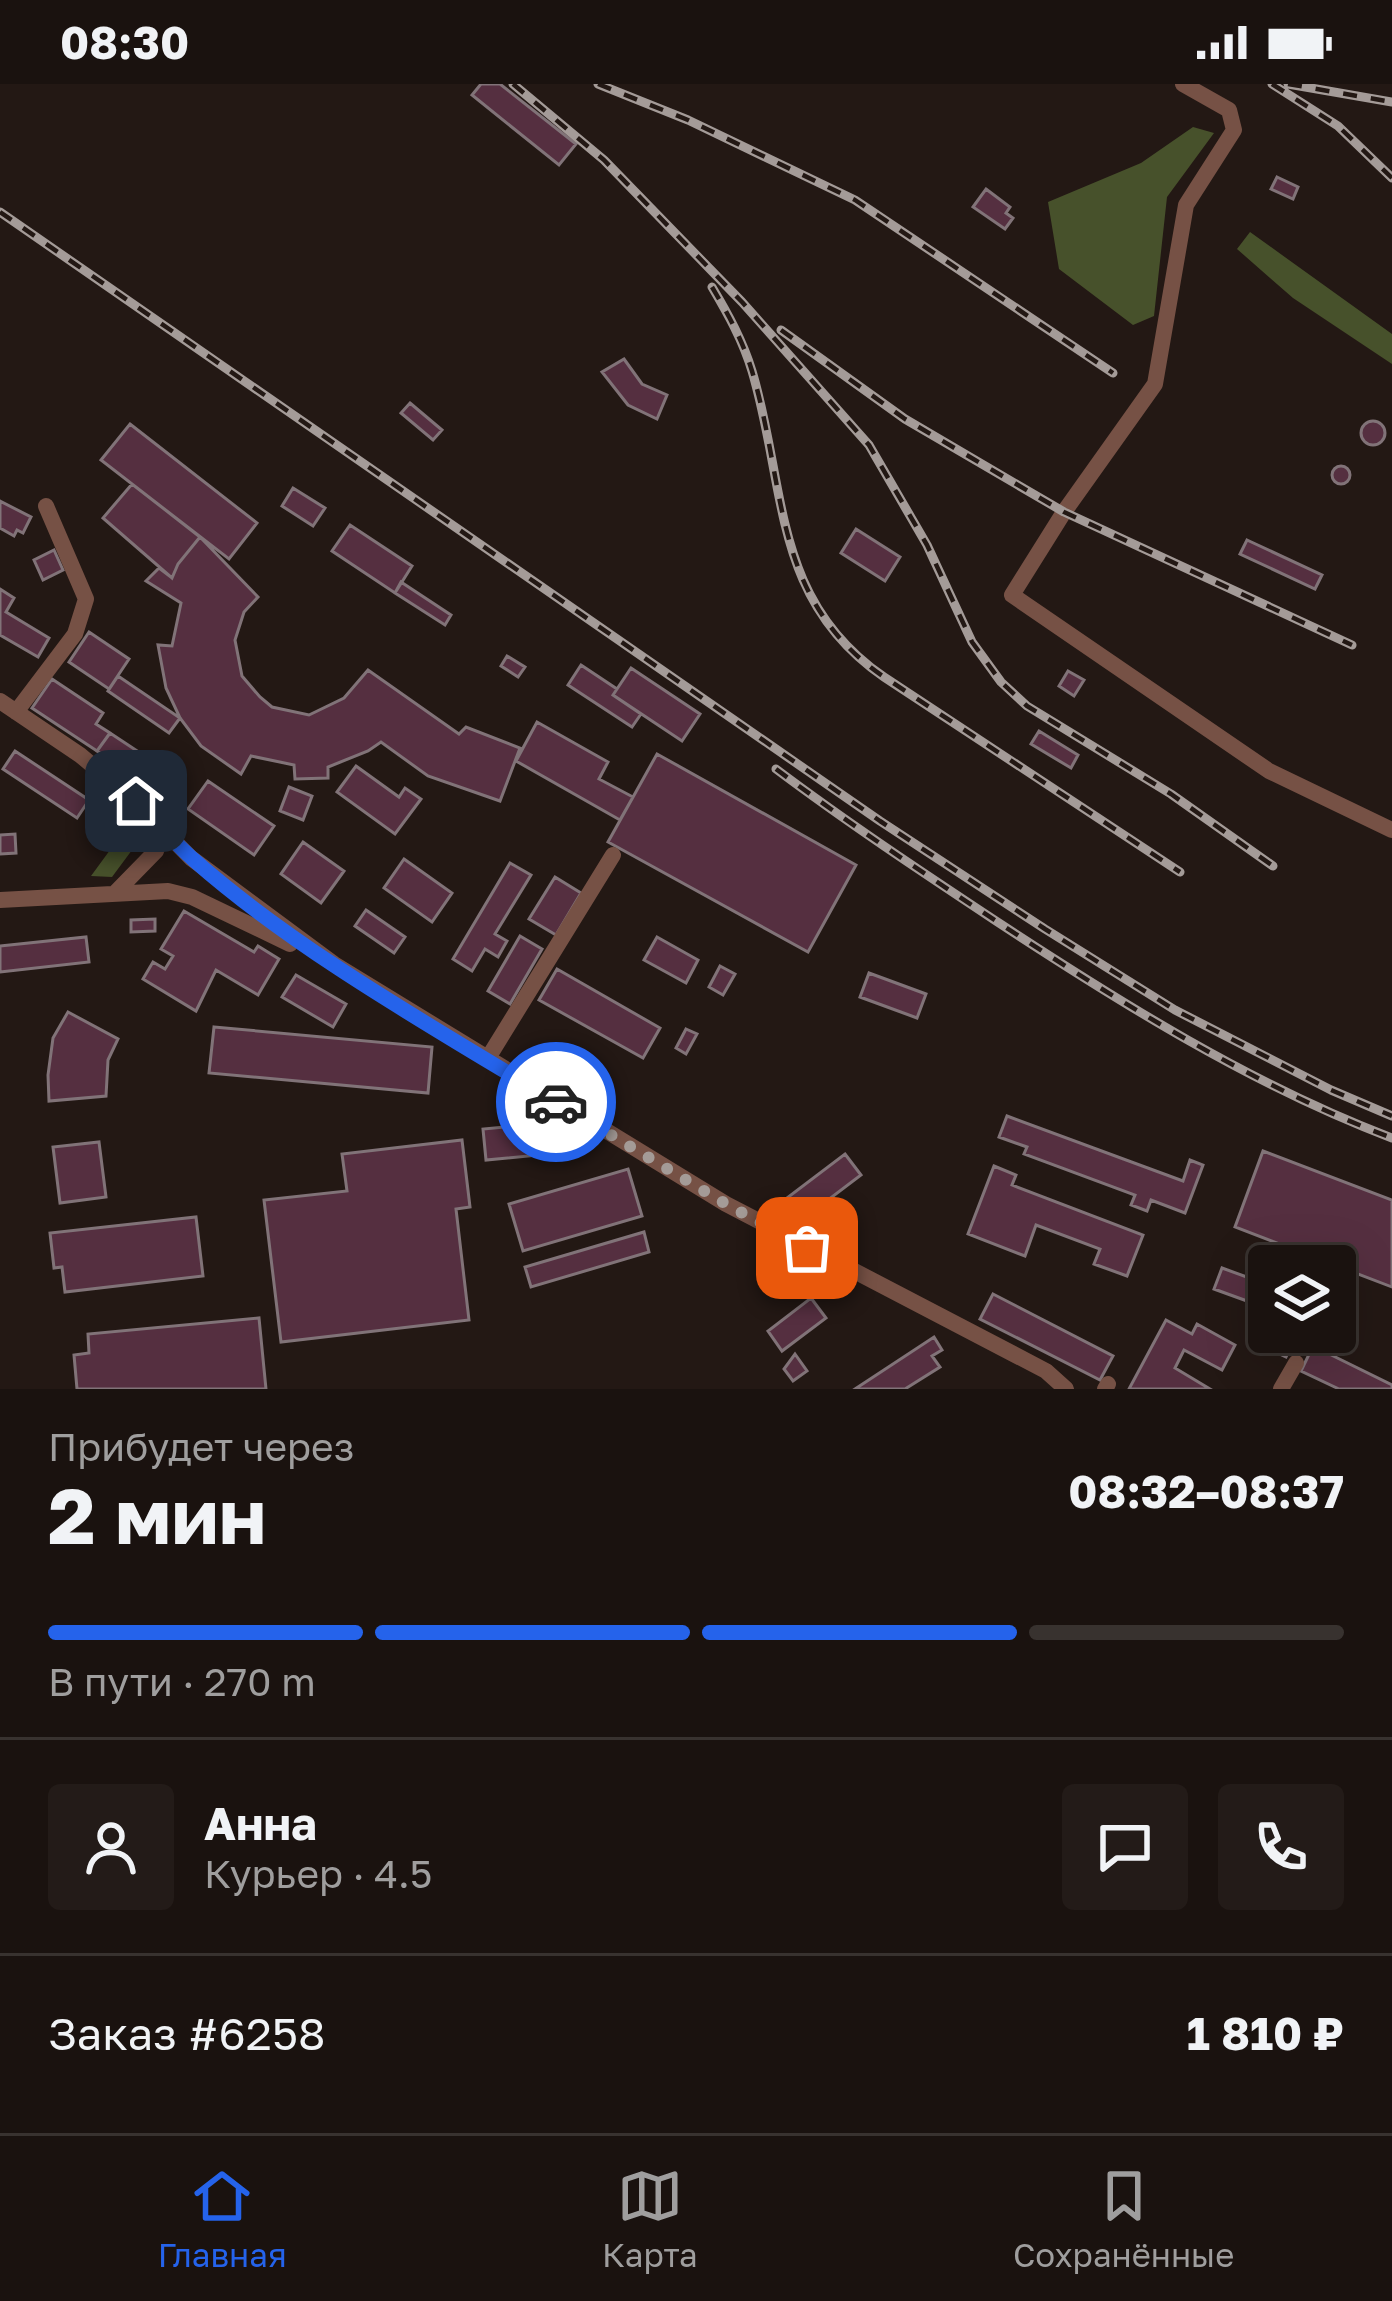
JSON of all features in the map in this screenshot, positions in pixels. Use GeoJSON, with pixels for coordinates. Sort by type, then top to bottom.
{"type":"FeatureCollection","features":[{"type":"Feature","properties":{"kind":"street"},"geometry":{"type":"LineString","coordinates":[[1183,84],[1229,110],[1234,130],[1186,206],[1155,384],[1012,595],[1269,771],[1392,830]]}},
{"type":"Feature","properties":{"kind":"street"},"geometry":{"type":"LineString","coordinates":[[16,712],[75,634],[86,598],[46,506]]}},
{"type":"Feature","properties":{"kind":"street"},"geometry":{"type":"LineString","coordinates":[[0,700],[80,755],[162,826],[191,858],[334,964],[726,1204],[1046,1371],[1066,1389]]}},
{"type":"Feature","properties":{"kind":"street"},"geometry":{"type":"LineString","coordinates":[[114,894],[156,851],[162,826]]}},
{"type":"Feature","properties":{"kind":"street"},"geometry":{"type":"LineString","coordinates":[[488,1058],[613,855]]}},
{"type":"Feature","properties":{"kind":"street"},"geometry":{"type":"LineString","coordinates":[[0,900],[168,892],[192,897],[334,964]]}},
{"type":"Feature","properties":{"kind":"street"},"geometry":{"type":"LineString","coordinates":[[1281,1389],[1296,1363]]}},
{"type":"Feature","properties":{"kind":"green space"},"geometry":{"type":"Polygon","coordinates":[[[1193,127],[1214,133],[1167,197],[1154,316],[1133,325],[1059,269],[1048,202],[1141,163],[1193,127]]]}},
{"type":"Feature","properties":{"kind":"green space"},"geometry":{"type":"Polygon","coordinates":[[[1250,232],[1392,334],[1392,364],[1293,298],[1237,249],[1250,232]]]}},
{"type":"Feature","properties":{"kind":"green space"},"geometry":{"type":"Polygon","coordinates":[[[129,824],[137,835],[135,846],[112,877],[91,876],[129,824]]]}},
{"type":"Feature","properties":{"kind":"building"},"geometry":{"type":"Polygon","coordinates":[[[481,84],[500,84],[576,144],[559,165],[472,95],[481,84]]]}},
{"type":"Feature","properties":{"kind":"building"},"geometry":{"type":"Polygon","coordinates":[[[1277,177],[1298,187],[1293,199],[1271,189],[1277,177]]]}},
{"type":"Feature","properties":{"kind":"building"},"geometry":{"type":"Polygon","coordinates":[[[986,189],[1010,207],[1006,213],[1013,218],[1005,229],[973,207],[986,189]]]}},
{"type":"Feature","properties":{"kind":"building"},"geometry":{"type":"Polygon","coordinates":[[[624,359],[642,384],[667,395],[657,419],[628,405],[602,372],[624,359]]]}},
{"type":"Feature","properties":{"kind":"building"},"geometry":{"type":"Polygon","coordinates":[[[410,403],[442,430],[433,440],[401,413],[410,403]]]}},
{"type":"Feature","properties":{"kind":"building"},"geometry":{"type":"Polygon","coordinates":[[[1373,421],[1382,424],[1382,442],[1373,445],[1364,442],[1361,433],[1364,424],[1373,421]]]}},
{"type":"Feature","properties":{"kind":"building"},"geometry":{"type":"Polygon","coordinates":[[[130,424],[257,523],[229,559],[101,460],[130,424]]]}},
{"type":"Feature","properties":{"kind":"building"},"geometry":{"type":"Polygon","coordinates":[[[1341,466],[1350,475],[1341,484],[1332,475],[1341,466]]]}},
{"type":"Feature","properties":{"kind":"building"},"geometry":{"type":"Polygon","coordinates":[[[132,484],[200,537],[172,578],[103,518],[132,484]]]}},
{"type":"Feature","properties":{"kind":"building"},"geometry":{"type":"Polygon","coordinates":[[[293,488],[325,508],[313,526],[282,506],[293,488]]]}},
{"type":"Feature","properties":{"kind":"building"},"geometry":{"type":"Polygon","coordinates":[[[0,501],[31,517],[23,533],[17,530],[14,536],[0,528],[0,501]]]}},
{"type":"Feature","properties":{"kind":"building"},"geometry":{"type":"Polygon","coordinates":[[[350,525],[412,566],[395,593],[332,551],[350,525]]]}},
{"type":"Feature","properties":{"kind":"building"},"geometry":{"type":"Polygon","coordinates":[[[856,529],[900,557],[885,581],[841,553],[856,529]]]}},
{"type":"Feature","properties":{"kind":"building"},"geometry":{"type":"Polygon","coordinates":[[[200,537],[258,597],[244,612],[235,640],[242,676],[260,697],[272,707],[309,715],[344,698],[368,670],[459,734],[466,727],[520,748],[500,801],[428,776],[381,742],[328,767],[328,778],[295,779],[294,765],[251,756],[241,774],[201,746],[166,688],[158,645],[172,646],[181,603],[146,581],[159,568],[172,578],[200,537]]]}},
{"type":"Feature","properties":{"kind":"building"},"geometry":{"type":"Polygon","coordinates":[[[1247,540],[1322,575],[1315,589],[1240,554],[1247,540]]]}},
{"type":"Feature","properties":{"kind":"building"},"geometry":{"type":"Polygon","coordinates":[[[54,550],[63,570],[43,580],[34,560],[54,550]]]}},
{"type":"Feature","properties":{"kind":"building"},"geometry":{"type":"Polygon","coordinates":[[[401,582],[451,615],[445,625],[395,593],[401,582]]]}},
{"type":"Feature","properties":{"kind":"building"},"geometry":{"type":"Polygon","coordinates":[[[0,589],[14,598],[6,612],[49,638],[38,657],[0,635],[0,589]]]}},
{"type":"Feature","properties":{"kind":"building"},"geometry":{"type":"Polygon","coordinates":[[[89,632],[129,659],[109,689],[69,662],[89,632]]]}},
{"type":"Feature","properties":{"kind":"building"},"geometry":{"type":"Polygon","coordinates":[[[507,656],[525,667],[518,677],[501,666],[507,656]]]}},
{"type":"Feature","properties":{"kind":"building"},"geometry":{"type":"Polygon","coordinates":[[[581,665],[617,689],[613,695],[641,714],[632,727],[568,685],[581,665]]]}},
{"type":"Feature","properties":{"kind":"building"},"geometry":{"type":"Polygon","coordinates":[[[631,668],[700,714],[682,741],[613,695],[631,668]]]}},
{"type":"Feature","properties":{"kind":"building"},"geometry":{"type":"Polygon","coordinates":[[[1068,671],[1084,680],[1074,696],[1059,686],[1068,671]]]}},
{"type":"Feature","properties":{"kind":"building"},"geometry":{"type":"Polygon","coordinates":[[[118,676],[180,718],[169,733],[108,691],[118,676]]]}},
{"type":"Feature","properties":{"kind":"building"},"geometry":{"type":"Polygon","coordinates":[[[52,679],[103,713],[96,724],[110,733],[97,751],[32,708],[52,679]]]}},
{"type":"Feature","properties":{"kind":"building"},"geometry":{"type":"Polygon","coordinates":[[[537,722],[608,762],[599,779],[633,797],[620,820],[516,761],[537,722]]]}},
{"type":"Feature","properties":{"kind":"building"},"geometry":{"type":"Polygon","coordinates":[[[1039,731],[1078,755],[1071,768],[1031,744],[1039,731]]]}},
{"type":"Feature","properties":{"kind":"building"},"geometry":{"type":"Polygon","coordinates":[[[110,733],[181,780],[169,799],[97,751],[110,733]]]}},
{"type":"Feature","properties":{"kind":"building"},"geometry":{"type":"Polygon","coordinates":[[[15,751],[89,800],[77,818],[3,769],[15,751]]]}},
{"type":"Feature","properties":{"kind":"building"},"geometry":{"type":"Polygon","coordinates":[[[657,754],[856,865],[808,952],[608,842],[657,754]]]}},
{"type":"Feature","properties":{"kind":"building"},"geometry":{"type":"Polygon","coordinates":[[[356,766],[399,797],[405,788],[421,799],[395,834],[337,792],[356,766]]]}},
{"type":"Feature","properties":{"kind":"building"},"geometry":{"type":"Polygon","coordinates":[[[208,781],[274,826],[254,855],[188,809],[208,781]]]}},
{"type":"Feature","properties":{"kind":"building"},"geometry":{"type":"Polygon","coordinates":[[[289,787],[312,796],[303,820],[280,811],[289,787]]]}},
{"type":"Feature","properties":{"kind":"building"},"geometry":{"type":"Polygon","coordinates":[[[15,834],[16,853],[0,854],[0,835],[15,834]]]}},
{"type":"Feature","properties":{"kind":"building"},"geometry":{"type":"Polygon","coordinates":[[[303,842],[344,871],[321,903],[281,874],[303,842]]]}},
{"type":"Feature","properties":{"kind":"building"},"geometry":{"type":"Polygon","coordinates":[[[404,859],[452,893],[432,922],[384,888],[404,859]]]}},
{"type":"Feature","properties":{"kind":"building"},"geometry":{"type":"Polygon","coordinates":[[[510,863],[531,875],[495,934],[507,941],[498,957],[485,949],[472,971],[453,959],[510,863]]]}},
{"type":"Feature","properties":{"kind":"building"},"geometry":{"type":"Polygon","coordinates":[[[555,877],[581,893],[556,935],[529,919],[555,877]]]}},
{"type":"Feature","properties":{"kind":"building"},"geometry":{"type":"Polygon","coordinates":[[[366,910],[405,937],[394,953],[355,926],[366,910]]]}},
{"type":"Feature","properties":{"kind":"building"},"geometry":{"type":"Polygon","coordinates":[[[184,911],[254,952],[258,946],[279,959],[258,995],[216,970],[196,1011],[143,979],[153,962],[165,969],[173,956],[161,949],[184,911]]]}},
{"type":"Feature","properties":{"kind":"building"},"geometry":{"type":"Polygon","coordinates":[[[155,919],[155,931],[131,932],[131,920],[155,919]]]}},
{"type":"Feature","properties":{"kind":"building"},"geometry":{"type":"Polygon","coordinates":[[[520,936],[542,949],[510,1004],[488,991],[520,936]]]}},
{"type":"Feature","properties":{"kind":"building"},"geometry":{"type":"Polygon","coordinates":[[[86,937],[89,962],[0,972],[0,946],[86,937]]]}},
{"type":"Feature","properties":{"kind":"building"},"geometry":{"type":"Polygon","coordinates":[[[657,937],[698,960],[686,983],[644,960],[657,937]]]}},
{"type":"Feature","properties":{"kind":"building"},"geometry":{"type":"Polygon","coordinates":[[[720,966],[735,974],[723,995],[709,987],[720,966]]]}},
{"type":"Feature","properties":{"kind":"building"},"geometry":{"type":"Polygon","coordinates":[[[557,969],[660,1028],[643,1058],[539,1000],[557,969]]]}},
{"type":"Feature","properties":{"kind":"building"},"geometry":{"type":"Polygon","coordinates":[[[869,973],[926,994],[917,1018],[860,997],[869,973]]]}},
{"type":"Feature","properties":{"kind":"building"},"geometry":{"type":"Polygon","coordinates":[[[296,975],[346,1004],[333,1027],[282,997],[296,975]]]}},
{"type":"Feature","properties":{"kind":"building"},"geometry":{"type":"Polygon","coordinates":[[[68,1012],[118,1039],[108,1060],[106,1096],[49,1101],[53,1038],[68,1012]]]}},
{"type":"Feature","properties":{"kind":"building"},"geometry":{"type":"Polygon","coordinates":[[[214,1027],[432,1047],[428,1093],[209,1073],[214,1027]]]}},
{"type":"Feature","properties":{"kind":"building"},"geometry":{"type":"Polygon","coordinates":[[[686,1029],[697,1034],[686,1054],[676,1048],[686,1029]]]}},
{"type":"Feature","properties":{"kind":"building"},"geometry":{"type":"Polygon","coordinates":[[[1007,1116],[1183,1181],[1190,1160],[1203,1165],[1185,1213],[1151,1200],[1147,1211],[1131,1205],[1135,1195],[1024,1154],[1027,1147],[999,1137],[1007,1116]]]}},
{"type":"Feature","properties":{"kind":"building"},"geometry":{"type":"Polygon","coordinates":[[[546,1123],[549,1154],[486,1160],[483,1129],[546,1123]]]}},
{"type":"Feature","properties":{"kind":"building"},"geometry":{"type":"Polygon","coordinates":[[[462,1140],[470,1207],[456,1209],[469,1320],[281,1342],[264,1200],[347,1191],[342,1154],[462,1140]]]}},
{"type":"Feature","properties":{"kind":"building"},"geometry":{"type":"Polygon","coordinates":[[[99,1142],[106,1197],[60,1203],[53,1147],[99,1142]]]}},
{"type":"Feature","properties":{"kind":"building"},"geometry":{"type":"Polygon","coordinates":[[[1263,1151],[1392,1200],[1392,1287],[1356,1273],[1356,1245],[1282,1245],[1235,1227],[1263,1151]]]}},
{"type":"Feature","properties":{"kind":"building"},"geometry":{"type":"Polygon","coordinates":[[[845,1154],[861,1175],[799,1222],[783,1201],[845,1154]]]}},
{"type":"Feature","properties":{"kind":"building"},"geometry":{"type":"Polygon","coordinates":[[[994,1166],[1016,1175],[1012,1185],[1143,1235],[1127,1276],[1094,1264],[1100,1249],[1036,1225],[1025,1256],[968,1234],[994,1166]]]}},
{"type":"Feature","properties":{"kind":"building"},"geometry":{"type":"Polygon","coordinates":[[[628,1169],[642,1216],[523,1251],[509,1204],[628,1169]]]}},
{"type":"Feature","properties":{"kind":"building"},"geometry":{"type":"Polygon","coordinates":[[[196,1217],[203,1276],[65,1292],[62,1267],[54,1268],[50,1233],[196,1217]]]}},
{"type":"Feature","properties":{"kind":"building"},"geometry":{"type":"Polygon","coordinates":[[[644,1232],[649,1252],[531,1287],[525,1267],[644,1232]]]}},
{"type":"Feature","properties":{"kind":"building"},"geometry":{"type":"Polygon","coordinates":[[[1222,1268],[1248,1277],[1248,1301],[1214,1289],[1222,1268]]]}},
{"type":"Feature","properties":{"kind":"building"},"geometry":{"type":"Polygon","coordinates":[[[993,1294],[1113,1356],[1100,1380],[980,1319],[993,1294]]]}},
{"type":"Feature","properties":{"kind":"building"},"geometry":{"type":"Polygon","coordinates":[[[811,1298],[826,1318],[782,1351],[768,1331],[811,1298]]]}},
{"type":"Feature","properties":{"kind":"building"},"geometry":{"type":"Polygon","coordinates":[[[259,1318],[266,1389],[77,1389],[74,1355],[89,1353],[88,1334],[259,1318]]]}},
{"type":"Feature","properties":{"kind":"building"},"geometry":{"type":"Polygon","coordinates":[[[1166,1320],[1192,1334],[1197,1324],[1235,1345],[1222,1370],[1184,1350],[1175,1368],[1210,1389],[1129,1389],[1166,1320]]]}},
{"type":"Feature","properties":{"kind":"building"},"geometry":{"type":"Polygon","coordinates":[[[934,1337],[942,1350],[932,1356],[940,1367],[905,1389],[855,1389],[934,1337]]]}},
{"type":"Feature","properties":{"kind":"building"},"geometry":{"type":"Polygon","coordinates":[[[1310,1353],[1327,1353],[1392,1389],[1339,1389],[1301,1371],[1310,1353]]]}},
{"type":"Feature","properties":{"kind":"building"},"geometry":{"type":"Polygon","coordinates":[[[795,1354],[807,1371],[793,1381],[784,1369],[795,1354]]]}},
{"type":"Feature","properties":{"kind":"railway"},"geometry":{"type":"LineString","coordinates":[[513,84],[604,160],[742,302],[869,445],[927,545],[972,642],[1001,682],[1027,706],[1171,794],[1273,866]]}},
{"type":"Feature","properties":{"kind":"railway"},"geometry":{"type":"LineString","coordinates":[[598,84],[688,120],[855,200],[1113,373]]}},
{"type":"Feature","properties":{"kind":"railway"},"geometry":{"type":"LineString","coordinates":[[1272,84],[1338,126],[1392,178]]}},
{"type":"Feature","properties":{"kind":"railway"},"geometry":{"type":"LineString","coordinates":[[1288,84],[1392,102]]}},
{"type":"Feature","properties":{"kind":"railway"},"geometry":{"type":"LineString","coordinates":[[0,212],[880,821],[1045,929],[1175,1010],[1392,1116]]}},
{"type":"Feature","properties":{"kind":"railway"},"geometry":{"type":"LineString","coordinates":[[712,287],[752,371],[779,499],[802,577],[821,613],[847,646],[884,677],[1180,872]]}},
{"type":"Feature","properties":{"kind":"railway"},"geometry":{"type":"LineString","coordinates":[[781,330],[905,419],[1064,512],[1352,645]]}},
{"type":"Feature","properties":{"kind":"railway"},"geometry":{"type":"LineString","coordinates":[[776,769],[941,884],[1139,1012],[1238,1068],[1392,1138]]}},
{"type":"Feature","properties":{"kind":"way so far"},"geometry":{"type":"LineString","coordinates":[[556,1102],[807,1248]]}},
{"type":"Feature","properties":{"kind":"route"},"geometry":{"type":"LineString","coordinates":[[136,801],[191,858],[243,900],[334,964],[556,1102]]}}]}
